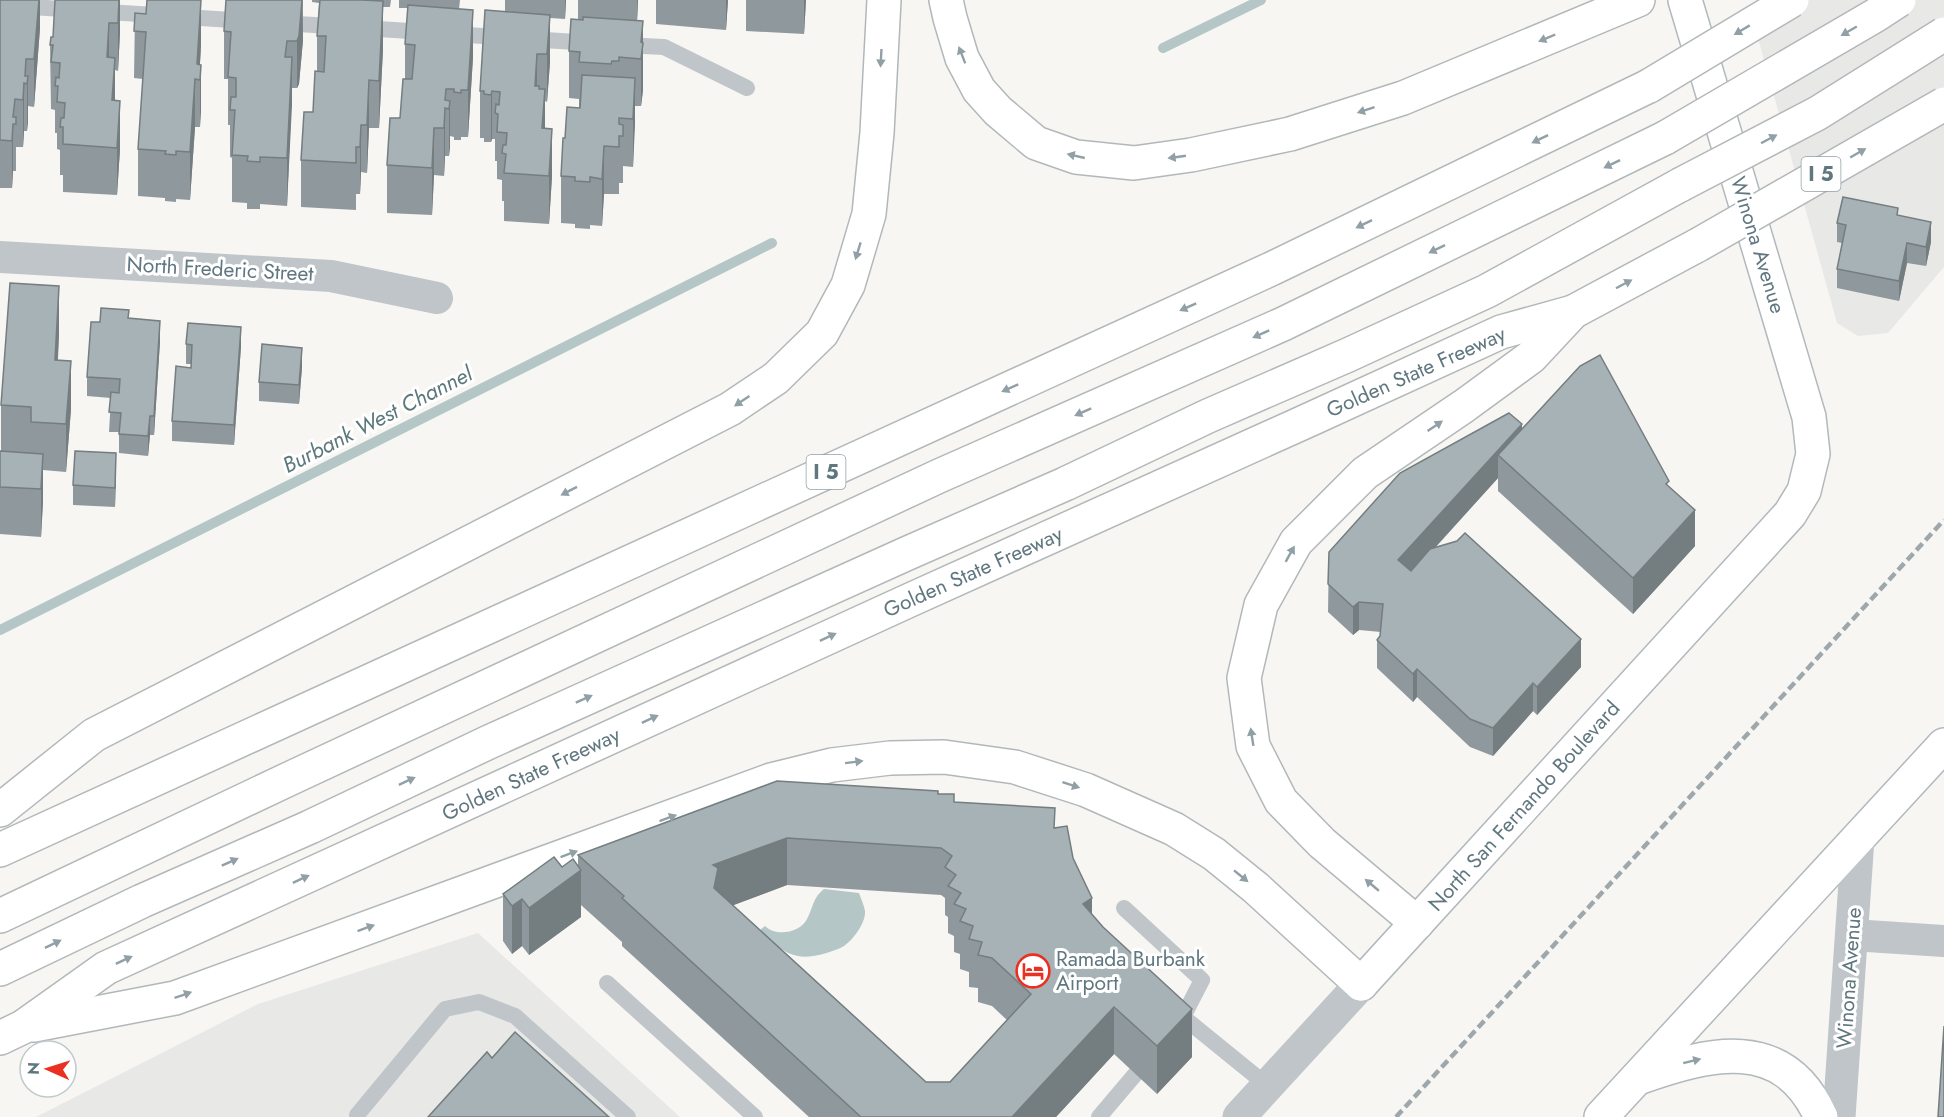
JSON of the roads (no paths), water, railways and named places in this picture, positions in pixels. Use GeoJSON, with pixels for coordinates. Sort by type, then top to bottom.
{"type":"FeatureCollection","features":[{"type":"Feature","properties":{"kind":"main road"},"geometry":{"type":"LineString","coordinates":[[0,810],[94,735],[730,409],[776,378],[822,333],[848,285],[869,214],[877,133],[884,0]]}},
{"type":"Feature","properties":{"kind":"main road"},"geometry":{"type":"LineString","coordinates":[[951,6],[962,58],[979,90],[998,111],[1036,143],[1076,157],[1134,163],[1191,155],[1302,130],[1403,98],[1638,0]]}},
{"type":"Feature","properties":{"kind":"main road","name":"Winona Avenue"},"geometry":{"type":"LineString","coordinates":[[1685,0],[1809,417],[1813,454],[1804,491]]}},
{"type":"Feature","properties":{"kind":"main road","name":"I 5"},"geometry":{"type":"LineString","coordinates":[[0,850],[1271,269],[1649,86],[1792,0]]}},
{"type":"Feature","properties":{"kind":"main road"},"geometry":{"type":"LineString","coordinates":[[0,916],[939,476],[1283,324],[1665,138],[1899,0]]}},
{"type":"Feature","properties":{"kind":"main road"},"geometry":{"type":"LineString","coordinates":[[0,969],[142,901],[310,827],[489,742],[1065,484],[1487,291],[1680,185],[1818,113],[1944,34]]}},
{"type":"Feature","properties":{"kind":"main road","name":"Golden State Freeway"},"geometry":{"type":"LineString","coordinates":[[11,1033],[106,968],[1501,332],[1573,312],[1698,245],[1944,104]]}},
{"type":"Feature","properties":{"kind":"main road"},"geometry":{"type":"LineString","coordinates":[[1417,923],[1322,843],[1281,801],[1257,755],[1253,746],[1244,678],[1261,605],[1296,542],[1365,473],[1531,357],[1573,312]]}},
{"type":"Feature","properties":{"kind":"main road","name":"North San Fernando Boulevard"},"geometry":{"type":"LineString","coordinates":[[1361,984],[1790,514],[1804,491]]}},
{"type":"Feature","properties":{"kind":"main road"},"geometry":{"type":"LineString","coordinates":[[1601,1117],[1944,745]]}},
{"type":"Feature","properties":{"kind":"main road"},"geometry":{"type":"LineString","coordinates":[[11,1033],[175,998],[771,780],[832,765],[890,758],[944,757],[1015,767],[1086,790],[1174,829],[1214,855],[1256,888],[1361,984]]}},
{"type":"Feature","properties":{"kind":"main road"},"geometry":{"type":"LineString","coordinates":[[1636,1078],[1704,1058],[1733,1056],[1764,1060],[1788,1072],[1807,1090],[1821,1117]]}},
{"type":"Feature","properties":{"kind":"street","name":"North Frederic Street"},"geometry":{"type":"LineString","coordinates":[[0,257],[331,276],[437,298]]}},
{"type":"Feature","properties":{"kind":"street","name":"Winona Avenue"},"geometry":{"type":"LineString","coordinates":[[1839,1117],[1858,838]]}},
{"type":"Feature","properties":{"kind":"street"},"geometry":{"type":"LineString","coordinates":[[1852,935],[1944,941]]}},
{"type":"Feature","properties":{"kind":"street","name":"North San Fernando Boulevard"},"geometry":{"type":"LineString","coordinates":[[1239,1117],[1361,984]]}},
{"type":"Feature","properties":{"kind":"lane"},"geometry":{"type":"LineString","coordinates":[[0,5],[664,47],[747,88]]}},
{"type":"Feature","properties":{"kind":"lane"},"geometry":{"type":"LineString","coordinates":[[1124,908],[1202,980],[1180,1022],[1268,1086]]}},
{"type":"Feature","properties":{"kind":"lane"},"geometry":{"type":"LineString","coordinates":[[607,982],[755,1117]]}},
{"type":"Feature","properties":{"kind":"lane"},"geometry":{"type":"LineString","coordinates":[[357,1115],[445,1009],[479,1002],[515,1016],[628,1117]]}},
{"type":"Feature","properties":{"kind":"lane"},"geometry":{"type":"LineString","coordinates":[[1099,1117],[1160,1044]]}},
{"type":"Feature","properties":{"kind":"waterway","name":"Burbank West Channel"},"geometry":{"type":"LineString","coordinates":[[1163,48],[1261,0]]}},
{"type":"Feature","properties":{"kind":"waterway","name":"Burbank West Channel"},"geometry":{"type":"LineString","coordinates":[[0,630],[772,243]]}},
{"type":"Feature","properties":{"kind":"railway"},"geometry":{"type":"LineString","coordinates":[[1396,1117],[1944,520]]}},
{"type":"Feature","properties":{"kind":"place","name":"Ramada Burbank Airport"},"geometry":{"type":"Point","coordinates":[1033,971]}}]}
